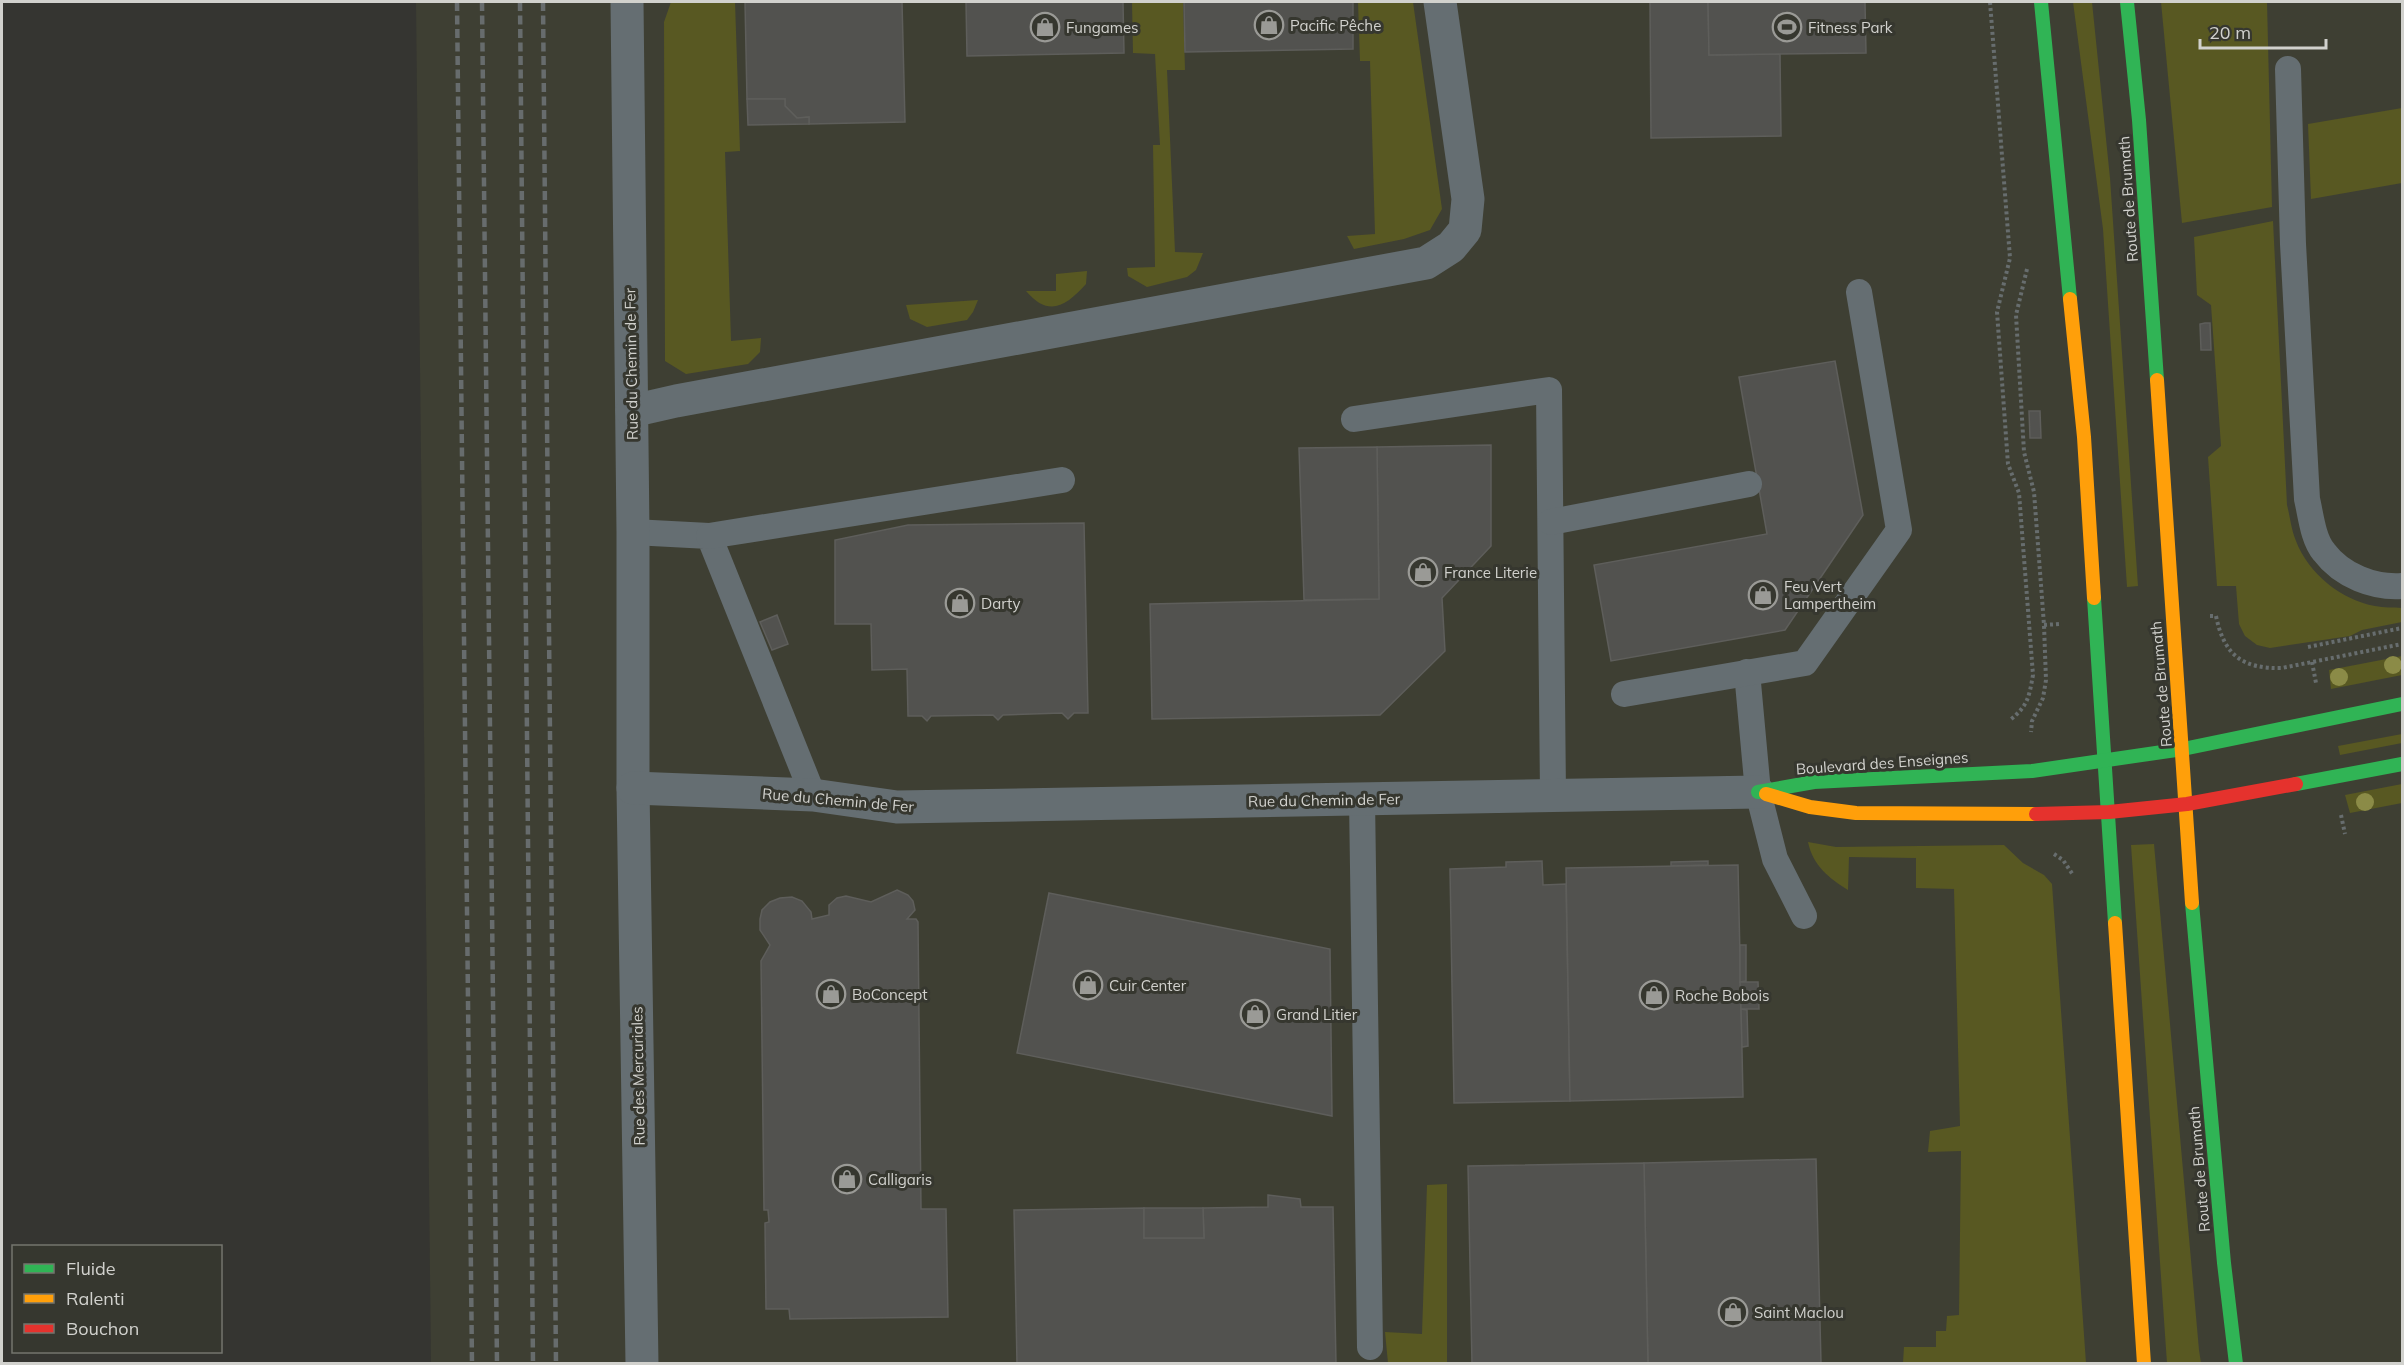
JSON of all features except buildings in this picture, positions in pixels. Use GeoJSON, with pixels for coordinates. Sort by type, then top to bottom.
{"type":"FeatureCollection","features":[{"type":"Feature","properties":{"kind":"main road"},"geometry":{"type":"LineString","coordinates":[[2041,2],[2084,437],[2144,1364]]}},
{"type":"Feature","properties":{"kind":"main road","name":"Route de Brumath"},"geometry":{"type":"LineString","coordinates":[[2127,2],[2140,132],[2195,939],[2224,1263],[2236,1364]]}},
{"type":"Feature","properties":{"kind":"main road","name":"Boulevard des Enseignes"},"geometry":{"type":"LineString","coordinates":[[1758,792],[1814,782],[2032,771],[2183,749],[2403,704]]}},
{"type":"Feature","properties":{"kind":"main road"},"geometry":{"type":"LineString","coordinates":[[1758,792],[1810,807],[1856,813],[2032,815],[2109,812],[2187,804],[2403,765]]}},
{"type":"Feature","properties":{"kind":"street","name":"Rue du Chemin de Fer"},"geometry":{"type":"LineString","coordinates":[[627,2],[633,532],[633,788],[813,795],[897,807],[1758,792]]}},
{"type":"Feature","properties":{"kind":"street"},"geometry":{"type":"LineString","coordinates":[[632,411],[1426,263],[1451,247],[1465,230],[1468,199],[1440,2]]}},
{"type":"Feature","properties":{"kind":"street","name":"Rue des Mercuriales"},"geometry":{"type":"LineString","coordinates":[[633,788],[642,1364]]}},
{"type":"Feature","properties":{"kind":"lane"},"geometry":{"type":"LineString","coordinates":[[2288,69],[2296,302],[2307,499],[2314,528],[2323,551],[2341,568],[2369,583],[2389,587],[2403,586]]}},
{"type":"Feature","properties":{"kind":"lane"},"geometry":{"type":"LineString","coordinates":[[1624,694],[1805,663],[1899,530],[1859,292]]}},
{"type":"Feature","properties":{"kind":"lane"},"geometry":{"type":"LineString","coordinates":[[1354,419],[1549,390],[1553,795]]}},
{"type":"Feature","properties":{"kind":"lane"},"geometry":{"type":"LineString","coordinates":[[633,532],[709,536],[1062,480]]}},
{"type":"Feature","properties":{"kind":"lane"},"geometry":{"type":"LineString","coordinates":[[1551,522],[1749,484]]}},
{"type":"Feature","properties":{"kind":"lane"},"geometry":{"type":"LineString","coordinates":[[709,536],[813,795]]}},
{"type":"Feature","properties":{"kind":"lane"},"geometry":{"type":"LineString","coordinates":[[1747,672],[1758,792],[1774,859],[1804,916]]}},
{"type":"Feature","properties":{"kind":"lane"},"geometry":{"type":"LineString","coordinates":[[1362,799],[1370,1347]]}},
{"type":"Feature","properties":{"kind":"path"},"geometry":{"type":"LineString","coordinates":[[1990,2],[2010,258],[1997,312],[2007,464],[2019,493],[2033,675],[2030,695],[2023,710],[2010,720]]}},
{"type":"Feature","properties":{"kind":"path"},"geometry":{"type":"LineString","coordinates":[[2030,258],[2016,315],[2024,452],[2034,492],[2046,680],[2043,698],[2032,721],[2032,771]]}},
{"type":"Feature","properties":{"kind":"path"},"geometry":{"type":"LineString","coordinates":[[2216,616],[2220,635],[2229,650],[2243,662],[2262,669],[2282,668],[2403,644]]}},
{"type":"Feature","properties":{"kind":"path"},"geometry":{"type":"LineString","coordinates":[[2308,647],[2403,628]]}},
{"type":"Feature","properties":{"kind":"path"},"geometry":{"type":"LineString","coordinates":[[2032,815],[2036,843],[2062,860],[2073,876]]}},
{"type":"Feature","properties":{"kind":"shaded area"},"geometry":{"type":"Polygon","coordinates":[[[416,2],[2402,2],[2402,1363],[431,1363],[416,2]]]}},
{"type":"Feature","properties":{"kind":"shaded area"},"geometry":{"type":"Polygon","coordinates":[[[671,2],[735,2],[740,151],[725,152],[731,341],[761,338],[760,352],[748,364],[686,374],[665,361],[664,22],[671,2]]]}},
{"type":"Feature","properties":{"kind":"shaded area"},"geometry":{"type":"Polygon","coordinates":[[[1132,2],[1183,2],[1185,70],[1167,70],[1175,252],[1203,253],[1196,270],[1187,277],[1147,287],[1128,276],[1127,268],[1155,267],[1153,145],[1160,145],[1155,54],[1133,53],[1132,2]]]}},
{"type":"Feature","properties":{"kind":"shaded area"},"geometry":{"type":"Polygon","coordinates":[[[1358,2],[1413,2],[1442,209],[1430,230],[1404,239],[1354,249],[1347,236],[1375,234],[1370,61],[1360,61],[1358,2]]]}},
{"type":"Feature","properties":{"kind":"shaded area"},"geometry":{"type":"Polygon","coordinates":[[[2073,2],[2092,2],[2110,178],[2138,586],[2127,587],[2103,229],[2073,2]]]}},
{"type":"Feature","properties":{"kind":"shaded area"},"geometry":{"type":"Polygon","coordinates":[[[2161,2],[2267,2],[2272,207],[2182,223],[2161,2]]]}},
{"type":"Feature","properties":{"kind":"shaded area"},"geometry":{"type":"Polygon","coordinates":[[[2402,108],[2402,183],[2311,199],[2308,124],[2402,108]]]}},
{"type":"Feature","properties":{"kind":"shaded area"},"geometry":{"type":"Polygon","coordinates":[[[2273,221],[2287,505],[2294,536],[2301,553],[2327,583],[2362,603],[2378,607],[2402,608],[2402,622],[2362,630],[2350,636],[2270,648],[2257,645],[2245,636],[2239,624],[2236,586],[2217,586],[2208,457],[2221,446],[2211,305],[2197,295],[2194,237],[2273,221]]]}},
{"type":"Feature","properties":{"kind":"shaded area"},"geometry":{"type":"Polygon","coordinates":[[[1087,271],[1086,284],[1071,298],[1057,306],[1042,304],[1026,291],[1056,291],[1056,274],[1087,271]]]}},
{"type":"Feature","properties":{"kind":"shaded area"},"geometry":{"type":"Polygon","coordinates":[[[978,300],[967,320],[927,327],[910,319],[906,305],[978,300]]]}},
{"type":"Feature","properties":{"kind":"shaded area"},"geometry":{"type":"Polygon","coordinates":[[[2402,656],[2402,675],[2331,689],[2329,670],[2402,656]]]}},
{"type":"Feature","properties":{"kind":"shaded area"},"geometry":{"type":"Polygon","coordinates":[[[2402,734],[2402,743],[2340,755],[2338,746],[2402,734]]]}},
{"type":"Feature","properties":{"kind":"shaded area"},"geometry":{"type":"Polygon","coordinates":[[[2402,784],[2402,803],[2350,813],[2345,795],[2402,784]]]}},
{"type":"Feature","properties":{"kind":"shaded area"},"geometry":{"type":"Polygon","coordinates":[[[1808,842],[1836,847],[2004,845],[2023,863],[2044,875],[2052,884],[2086,1363],[1903,1363],[1904,1347],[1936,1347],[1936,1331],[1946,1331],[1947,1316],[1959,1315],[1961,1151],[1928,1152],[1930,1131],[1960,1126],[1954,889],[1916,888],[1916,858],[1849,857],[1848,890],[1834,881],[1818,865],[1808,842]]]}},
{"type":"Feature","properties":{"kind":"shaded area"},"geometry":{"type":"Polygon","coordinates":[[[2154,844],[2201,1363],[2167,1363],[2131,845],[2154,844]]]}},
{"type":"Feature","properties":{"kind":"shaded area"},"geometry":{"type":"Polygon","coordinates":[[[1447,1184],[1447,1363],[1388,1363],[1385,1332],[1422,1334],[1427,1185],[1447,1184]]]}},
{"type":"Feature","properties":{"kind":"railway"},"geometry":{"type":"LineString","coordinates":[[457,2],[472,1364]]}},
{"type":"Feature","properties":{"kind":"railway"},"geometry":{"type":"LineString","coordinates":[[482,2],[497,1364]]}},
{"type":"Feature","properties":{"kind":"railway"},"geometry":{"type":"LineString","coordinates":[[520,2],[533,1364]]}},
{"type":"Feature","properties":{"kind":"railway"},"geometry":{"type":"LineString","coordinates":[[543,2],[556,1364]]}},
{"type":"Feature","properties":{"kind":"traffic: fast"},"geometry":{"type":"LineString","coordinates":[[2041,2],[2070,299]]}},
{"type":"Feature","properties":{"kind":"traffic: fast"},"geometry":{"type":"LineString","coordinates":[[2127,2],[2139,120],[2157,380]]}},
{"type":"Feature","properties":{"kind":"traffic: fast"},"geometry":{"type":"LineString","coordinates":[[2094,598],[2115,923]]}},
{"type":"Feature","properties":{"kind":"traffic: fast"},"geometry":{"type":"LineString","coordinates":[[1758,792],[1814,782],[2032,771],[2183,749],[2402,704]]}},
{"type":"Feature","properties":{"kind":"traffic: fast"},"geometry":{"type":"LineString","coordinates":[[2296,784],[2402,764]]}},
{"type":"Feature","properties":{"kind":"traffic: fast"},"geometry":{"type":"LineString","coordinates":[[2192,903],[2224,1263],[2236,1364]]}},
{"type":"Feature","properties":{"kind":"traffic: slow"},"geometry":{"type":"LineString","coordinates":[[2070,299],[2084,437],[2094,598]]}},
{"type":"Feature","properties":{"kind":"traffic: slow"},"geometry":{"type":"LineString","coordinates":[[2157,380],[2192,903]]}},
{"type":"Feature","properties":{"kind":"traffic: slow"},"geometry":{"type":"LineString","coordinates":[[1766,794],[1810,807],[1856,813],[2036,814]]}},
{"type":"Feature","properties":{"kind":"traffic: slow"},"geometry":{"type":"LineString","coordinates":[[2115,923],[2144,1364]]}},
{"type":"Feature","properties":{"kind":"traffic: jam"},"geometry":{"type":"LineString","coordinates":[[2036,814],[2109,812],[2187,804],[2296,784]]}},
{"type":"Feature","properties":{"kind":"place","name":"Pacific Pêche"},"geometry":{"type":"Point","coordinates":[1269,25]}},
{"type":"Feature","properties":{"kind":"place","name":"Fungames"},"geometry":{"type":"Point","coordinates":[1045,27]}},
{"type":"Feature","properties":{"kind":"place","name":"Fitness Park"},"geometry":{"type":"Point","coordinates":[1787,27]}},
{"type":"Feature","properties":{"kind":"place","name":"France Literie"},"geometry":{"type":"Point","coordinates":[1423,572]}},
{"type":"Feature","properties":{"kind":"place","name":"Feu Vert Lampertheim"},"geometry":{"type":"Point","coordinates":[1763,595]}},
{"type":"Feature","properties":{"kind":"place","name":"Darty"},"geometry":{"type":"Point","coordinates":[960,603]}},
{"type":"Feature","properties":{"kind":"place","name":"Cuir Center"},"geometry":{"type":"Point","coordinates":[1088,985]}},
{"type":"Feature","properties":{"kind":"place","name":"BoConcept"},"geometry":{"type":"Point","coordinates":[831,994]}},
{"type":"Feature","properties":{"kind":"place","name":"Roche Bobois"},"geometry":{"type":"Point","coordinates":[1654,995]}},
{"type":"Feature","properties":{"kind":"place","name":"Grand Litier"},"geometry":{"type":"Point","coordinates":[1255,1014]}},
{"type":"Feature","properties":{"kind":"place","name":"Calligaris"},"geometry":{"type":"Point","coordinates":[847,1179]}},
{"type":"Feature","properties":{"kind":"place","name":"Saint Maclou"},"geometry":{"type":"Point","coordinates":[1733,1312]}}]}
